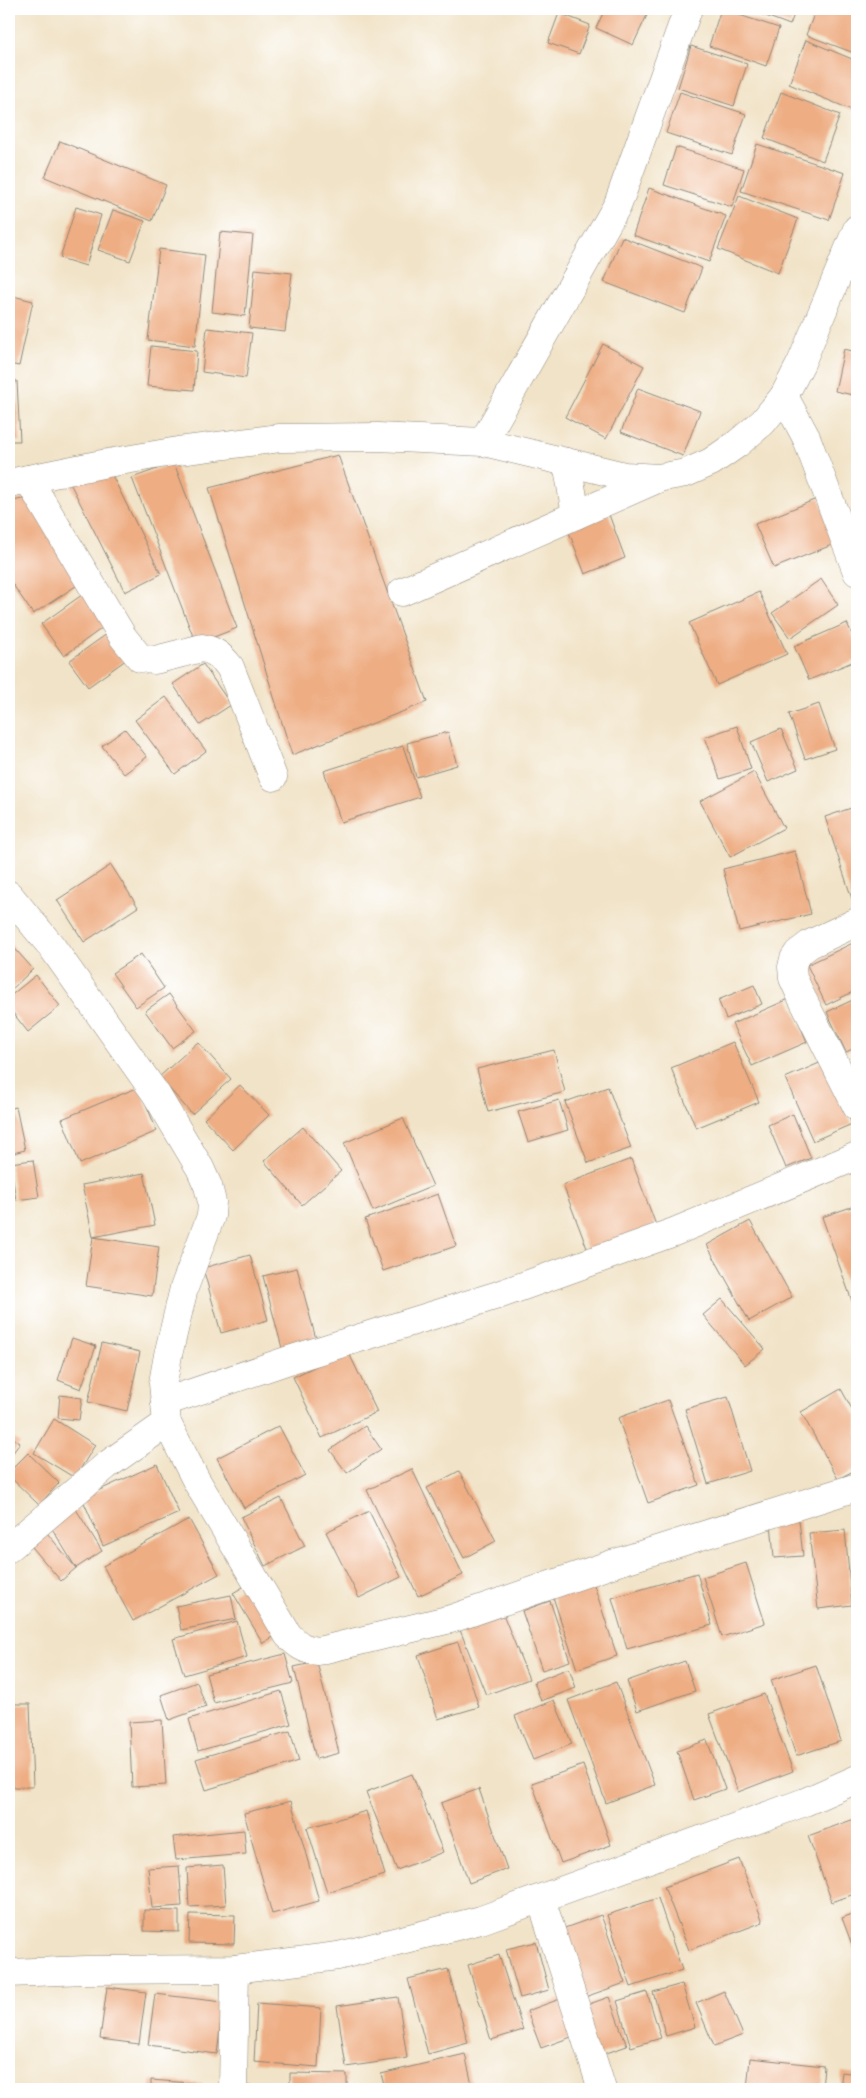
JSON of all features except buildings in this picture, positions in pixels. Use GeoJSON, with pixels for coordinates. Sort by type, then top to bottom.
{"type":"FeatureCollection","features":[{"type":"Feature","properties":{"kind":"street"},"geometry":{"type":"LineString","coordinates":[[483,442],[618,204],[688,9]]}},
{"type":"Feature","properties":{"kind":"street"},"geometry":{"type":"LineString","coordinates":[[272,777],[230,667],[222,657],[210,649],[202,648],[155,660],[140,658],[123,637],[18,481],[178,451],[280,438],[378,437],[483,442],[625,476],[658,478],[686,473],[711,462],[737,444],[763,422],[784,396],[801,363],[857,229]]}},
{"type":"Feature","properties":{"kind":"street"},"geometry":{"type":"LineString","coordinates":[[784,396],[806,437],[857,572]]}},
{"type":"Feature","properties":{"kind":"street"},"geometry":{"type":"LineString","coordinates":[[567,462],[576,515]]}},
{"type":"Feature","properties":{"kind":"street"},"geometry":{"type":"LineString","coordinates":[[402,592],[658,478]]}},
{"type":"Feature","properties":{"kind":"street"},"geometry":{"type":"LineString","coordinates":[[9,895],[52,947],[156,1094],[200,1168],[208,1186],[212,1202],[211,1216],[184,1288],[168,1355],[163,1383],[166,1413],[196,1480],[288,1635],[302,1647],[318,1651],[451,1619],[616,1563],[857,1487]]}},
{"type":"Feature","properties":{"kind":"street"},"geometry":{"type":"LineString","coordinates":[[857,922],[810,944],[798,953],[792,967],[793,978],[802,998],[857,1107]]}},
{"type":"Feature","properties":{"kind":"street"},"geometry":{"type":"LineString","coordinates":[[9,1548],[107,1466],[166,1413],[292,1359],[498,1295],[665,1236],[857,1156]]}},
{"type":"Feature","properties":{"kind":"street"},"geometry":{"type":"LineString","coordinates":[[18,1973],[86,1970],[235,1970],[338,1956],[481,1920],[805,1802],[857,1779]]}},
{"type":"Feature","properties":{"kind":"street"},"geometry":{"type":"LineString","coordinates":[[541,1898],[602,2089]]}},
{"type":"Feature","properties":{"kind":"street"},"geometry":{"type":"LineString","coordinates":[[233,2089],[235,1970]]}}]}
